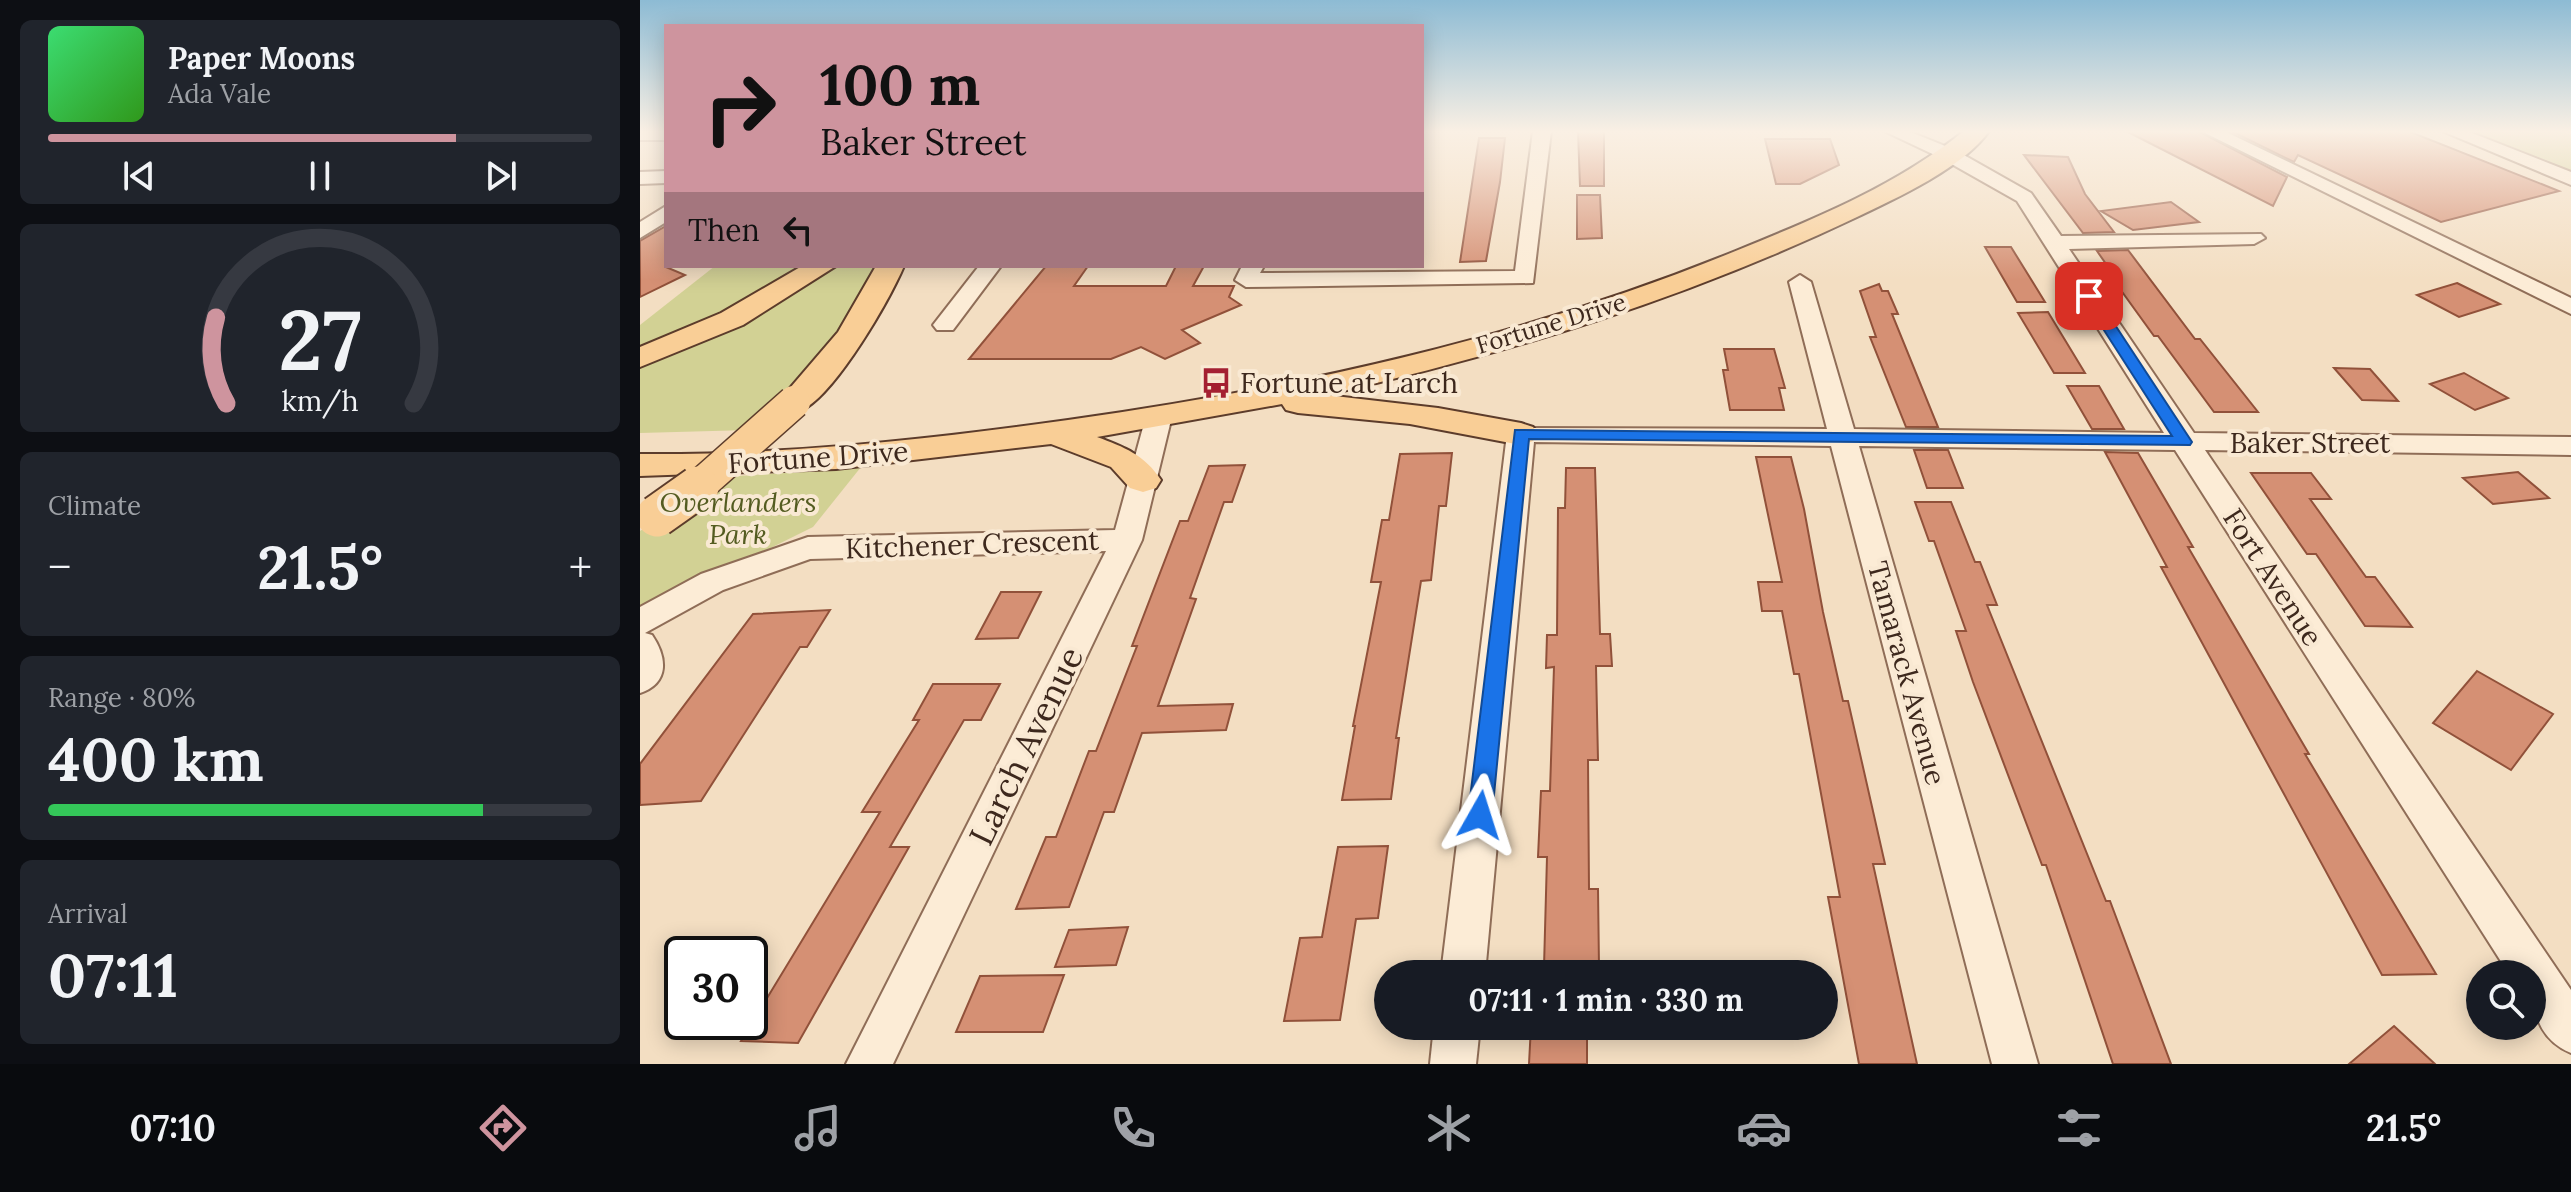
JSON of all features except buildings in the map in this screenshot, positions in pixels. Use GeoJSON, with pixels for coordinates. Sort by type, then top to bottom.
{"type":"FeatureCollection","features":[{"type":"Feature","properties":{"kind":"main road","name":"Fortune Drive"},"geometry":{"type":"LineString","coordinates":[[640,465],[825,461],[1158,420],[1260,400],[1512,338],[1614,306],[1735,262],[1815,227],[1904,181]]}},
{"type":"Feature","properties":{"kind":"main road"},"geometry":{"type":"LineString","coordinates":[[640,358],[732,319],[819,268]]}},
{"type":"Feature","properties":{"kind":"main road"},"geometry":{"type":"LineString","coordinates":[[648,521],[695,490],[794,402],[852,336],[881,289],[889,268]]}},
{"type":"Feature","properties":{"kind":"main road"},"geometry":{"type":"LineString","coordinates":[[1260,400],[1383,409],[1521,434]]}},
{"type":"Feature","properties":{"kind":"main road","name":"Fortune Drive"},"geometry":{"type":"LineString","coordinates":[[640,442],[931,432],[996,441]]}},
{"type":"Feature","properties":{"kind":"main road"},"geometry":{"type":"LineString","coordinates":[[1055,433],[1123,459],[1143,480]]}},
{"type":"Feature","properties":{"kind":"street"},"geometry":{"type":"LineString","coordinates":[[1252,268],[1246,280],[1525,278],[1536,181]]}},
{"type":"Feature","properties":{"kind":"street","name":"Fort Avenue"},"geometry":{"type":"LineString","coordinates":[[1995,181],[2024,197],[2571,1030]]}},
{"type":"Feature","properties":{"kind":"street"},"geometry":{"type":"LineString","coordinates":[[2312,181],[2571,307]]}},
{"type":"Feature","properties":{"kind":"street"},"geometry":{"type":"LineString","coordinates":[[640,232],[664,214]]}},
{"type":"Feature","properties":{"kind":"street"},"geometry":{"type":"LineString","coordinates":[[2054,243],[2254,238]]}},
{"type":"Feature","properties":{"kind":"street"},"geometry":{"type":"LineString","coordinates":[[945,325],[988,268]]}},
{"type":"Feature","properties":{"kind":"street","name":"Tamarack Avenue"},"geometry":{"type":"LineString","coordinates":[[1800,282],[2015,1064]]}},
{"type":"Feature","properties":{"kind":"street","name":"Larch Avenue"},"geometry":{"type":"LineString","coordinates":[[869,1064],[1127,540],[1158,420]]}},
{"type":"Feature","properties":{"kind":"street"},"geometry":{"type":"LineString","coordinates":[[1465,960],[1521,434]]}},
{"type":"Feature","properties":{"kind":"street","name":"Baker Street"},"geometry":{"type":"LineString","coordinates":[[1521,434],[2571,446]]}},
{"type":"Feature","properties":{"kind":"street","name":"Kitchener Crescent"},"geometry":{"type":"LineString","coordinates":[[640,622],[712,582],[808,548],[1127,540]]}},
{"type":"Feature","properties":{"kind":"street"},"geometry":{"type":"LineString","coordinates":[[640,644],[646,653],[647,671],[640,679]]}},
{"type":"Feature","properties":{"kind":"street"},"geometry":{"type":"LineString","coordinates":[[1453,1064],[1456,1040]]}},
{"type":"Feature","properties":{"kind":"green space"},"geometry":{"type":"Polygon","coordinates":[[[712,268],[807,268],[752,303],[640,351],[640,325],[712,268]]]}},
{"type":"Feature","properties":{"kind":"green space"},"geometry":{"type":"Polygon","coordinates":[[[830,268],[877,268],[870,287],[842,331],[804,375],[749,430],[640,433],[640,363],[766,310],[830,268]]]}},
{"type":"Feature","properties":{"kind":"green space","name":"Overlanders Park"},"geometry":{"type":"Polygon","coordinates":[[[861,467],[813,527],[640,613],[640,531],[725,477],[861,467]]]}},
{"type":"Feature","properties":{"kind":"place","name":"Fortune at Larch"},"geometry":{"type":"Point","coordinates":[1216,383]}},
{"type":"Feature","properties":{"kind":"route"},"geometry":{"type":"LineString","coordinates":[[1480,815],[1521,434],[2184,442],[2089,296]]}}]}
